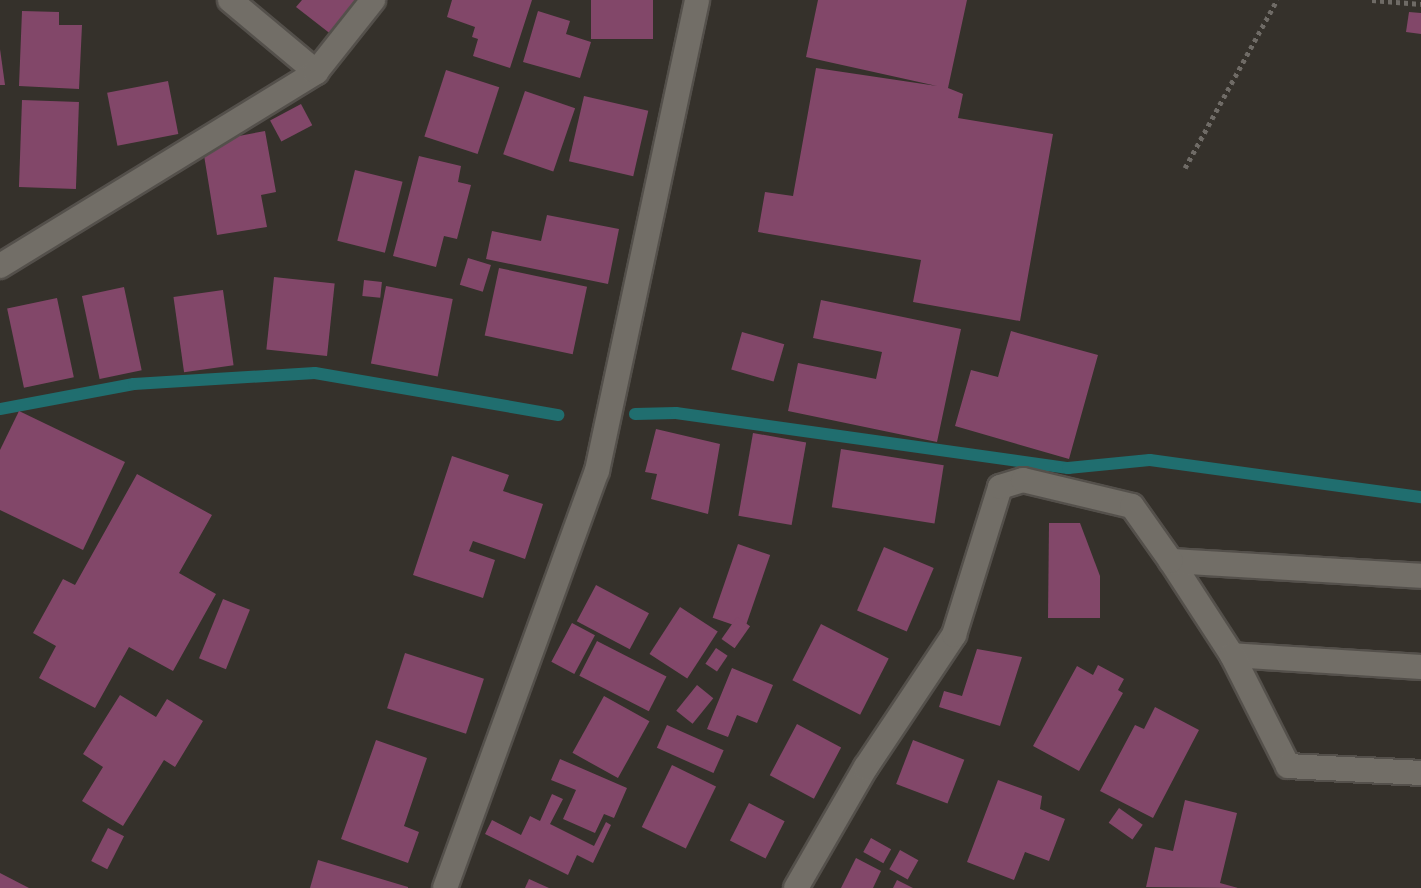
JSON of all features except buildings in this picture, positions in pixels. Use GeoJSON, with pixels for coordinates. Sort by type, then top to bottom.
{"type":"FeatureCollection","features":[{"type":"Feature","properties":{"kind":"street"},"geometry":{"type":"LineString","coordinates":[[230,0],[316,72]]}},
{"type":"Feature","properties":{"kind":"street"},"geometry":{"type":"LineString","coordinates":[[0,266],[316,72],[373,0]]}},
{"type":"Feature","properties":{"kind":"street"},"geometry":{"type":"LineString","coordinates":[[445,888],[597,471],[697,0]]}},
{"type":"Feature","properties":{"kind":"street"},"geometry":{"type":"LineString","coordinates":[[796,888],[866,767],[954,635],[1000,487],[1023,480],[1132,506],[1232,655],[1288,766],[1421,773]]}},
{"type":"Feature","properties":{"kind":"street"},"geometry":{"type":"LineString","coordinates":[[1171,561],[1421,576]]}},
{"type":"Feature","properties":{"kind":"street"},"geometry":{"type":"LineString","coordinates":[[1232,655],[1421,667]]}},
{"type":"Feature","properties":{"kind":"path"},"geometry":{"type":"LineString","coordinates":[[1185,168],[1277,0]]}},
{"type":"Feature","properties":{"kind":"path"},"geometry":{"type":"LineString","coordinates":[[1372,0],[1421,4]]}},
{"type":"Feature","properties":{"kind":"waterway"},"geometry":{"type":"LineString","coordinates":[[0,409],[134,384],[315,373],[558,415]]}},
{"type":"Feature","properties":{"kind":"waterway"},"geometry":{"type":"LineString","coordinates":[[635,414],[676,413],[1068,468],[1150,460],[1421,497]]}}]}
